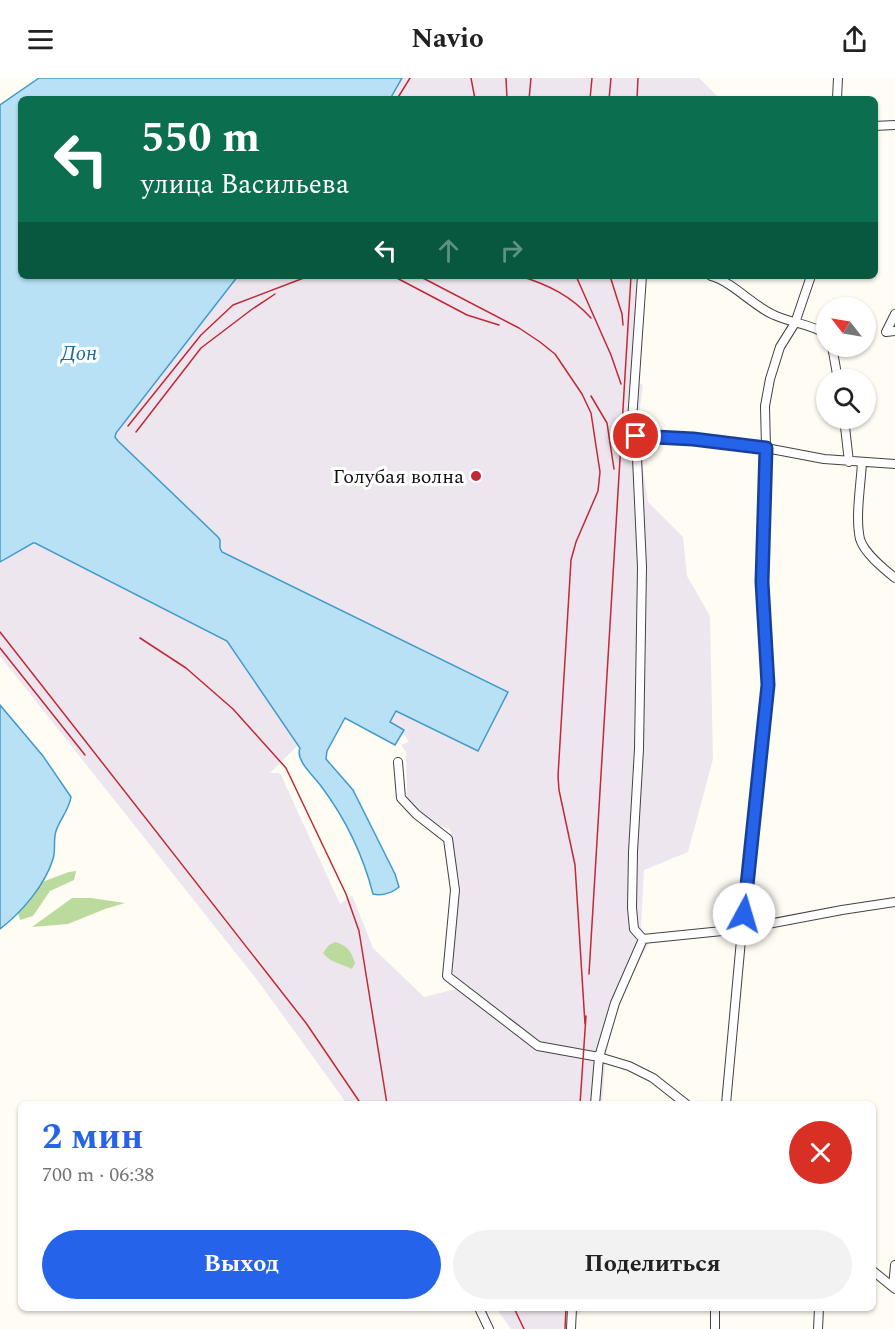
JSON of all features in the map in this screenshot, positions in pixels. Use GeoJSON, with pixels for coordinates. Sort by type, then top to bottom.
{"type":"FeatureCollection","features":[{"type":"Feature","properties":{"kind":"street"},"geometry":{"type":"LineString","coordinates":[[837,78],[837,96]]}},
{"type":"Feature","properties":{"kind":"street"},"geometry":{"type":"LineString","coordinates":[[878,126],[895,125]]}},
{"type":"Feature","properties":{"kind":"street"},"geometry":{"type":"LineString","coordinates":[[642,279],[633,435],[642,567],[639,749],[632,908],[634,929],[643,939]]}},
{"type":"Feature","properties":{"kind":"street"},"geometry":{"type":"LineString","coordinates":[[716,279],[773,315],[816,328]]}},
{"type":"Feature","properties":{"kind":"street"},"geometry":{"type":"LineString","coordinates":[[726,1101],[768,685],[762,582],[765,406],[770,379],[780,347],[795,323],[810,279]]}},
{"type":"Feature","properties":{"kind":"street"},"geometry":{"type":"LineString","coordinates":[[895,314],[886,332],[895,332]]}},
{"type":"Feature","properties":{"kind":"street"},"geometry":{"type":"LineString","coordinates":[[845,429],[849,462]]}},
{"type":"Feature","properties":{"kind":"street"},"geometry":{"type":"LineString","coordinates":[[633,435],[693,439],[766,448],[849,462],[895,464]]}},
{"type":"Feature","properties":{"kind":"street"},"geometry":{"type":"LineString","coordinates":[[862,462],[859,523],[861,540],[869,553],[895,578]]}},
{"type":"Feature","properties":{"kind":"street"},"geometry":{"type":"LineString","coordinates":[[398,762],[401,798],[416,814],[448,839],[455,890],[447,976],[538,1046],[599,1057],[629,1066],[653,1078],[682,1101]]}},
{"type":"Feature","properties":{"kind":"street"},"geometry":{"type":"LineString","coordinates":[[643,939],[742,929],[895,902]]}},
{"type":"Feature","properties":{"kind":"street"},"geometry":{"type":"LineString","coordinates":[[595,1101],[599,1057],[615,1004],[643,939]]}},
{"type":"Feature","properties":{"kind":"street"},"geometry":{"type":"LineString","coordinates":[[894,1288],[895,1265]]}},
{"type":"Feature","properties":{"kind":"street"},"geometry":{"type":"LineString","coordinates":[[876,1273],[894,1288]]}},
{"type":"Feature","properties":{"kind":"street"},"geometry":{"type":"LineString","coordinates":[[483,1311],[489,1329]]}},
{"type":"Feature","properties":{"kind":"street"},"geometry":{"type":"LineString","coordinates":[[571,1329],[572,1311]]}},
{"type":"Feature","properties":{"kind":"street"},"geometry":{"type":"LineString","coordinates":[[715,1329],[716,1311]]}},
{"type":"Feature","properties":{"kind":"street"},"geometry":{"type":"LineString","coordinates":[[818,1329],[819,1311]]}},
{"type":"Feature","properties":{"kind":"shaded area"},"geometry":{"type":"Polygon","coordinates":[[[402,78],[699,78],[717,96],[392,96],[402,78]]]}},
{"type":"Feature","properties":{"kind":"shaded area"},"geometry":{"type":"Polygon","coordinates":[[[236,279],[643,279],[637,382],[643,385],[637,429],[648,502],[683,537],[687,576],[710,616],[713,759],[688,852],[644,870],[641,927],[649,944],[619,994],[606,1055],[602,1101],[345,1101],[258,981],[0,656],[0,562],[33,543],[227,641],[298,745],[270,773],[280,773],[340,904],[352,895],[373,948],[424,997],[456,989],[453,971],[460,885],[450,829],[423,817],[412,806],[407,796],[406,752],[401,745],[409,742],[402,731],[390,722],[396,710],[478,751],[325,603],[222,552],[220,540],[115,437],[236,279]]]}},
{"type":"Feature","properties":{"kind":"shaded area"},"geometry":{"type":"Polygon","coordinates":[[[498,1311],[582,1311],[562,1329],[511,1329],[498,1311]]]}},
{"type":"Feature","properties":{"kind":"green space"},"geometry":{"type":"Polygon","coordinates":[[[76,871],[74,880],[50,891],[33,916],[20,920],[18,913],[42,882],[76,871]]]}},
{"type":"Feature","properties":{"kind":"green space"},"geometry":{"type":"Polygon","coordinates":[[[72,898],[125,903],[68,924],[32,927],[72,898]]]}},
{"type":"Feature","properties":{"kind":"green space"},"geometry":{"type":"Polygon","coordinates":[[[335,942],[346,947],[350,952],[355,963],[352,969],[333,961],[323,953],[329,945],[335,942]]]}},
{"type":"Feature","properties":{"kind":"water","name":"Дон"},"geometry":{"type":"Polygon","coordinates":[[[39,78],[402,78],[392,96],[18,96],[18,279],[236,279],[116,433],[115,437],[118,441],[218,537],[222,552],[508,692],[478,751],[396,711],[390,722],[404,730],[395,745],[345,718],[327,751],[326,759],[353,790],[395,874],[399,887],[390,892],[380,895],[373,894],[358,851],[338,811],[302,762],[300,748],[227,641],[35,543],[0,562],[0,105],[39,78]]]}},
{"type":"Feature","properties":{"kind":"water"},"geometry":{"type":"Polygon","coordinates":[[[0,705],[43,756],[71,797],[56,831],[54,856],[44,879],[24,906],[0,929],[0,705]]]}},
{"type":"Feature","properties":{"kind":"railway"},"geometry":{"type":"LineString","coordinates":[[399,96],[410,78]]}},
{"type":"Feature","properties":{"kind":"railway"},"geometry":{"type":"LineString","coordinates":[[471,78],[474,96]]}},
{"type":"Feature","properties":{"kind":"railway"},"geometry":{"type":"LineString","coordinates":[[506,78],[507,96]]}},
{"type":"Feature","properties":{"kind":"railway"},"geometry":{"type":"LineString","coordinates":[[529,96],[531,78]]}},
{"type":"Feature","properties":{"kind":"railway"},"geometry":{"type":"LineString","coordinates":[[590,96],[592,78]]}},
{"type":"Feature","properties":{"kind":"railway"},"geometry":{"type":"LineString","coordinates":[[609,96],[611,78]]}},
{"type":"Feature","properties":{"kind":"railway"},"geometry":{"type":"LineString","coordinates":[[637,96],[638,78]]}},
{"type":"Feature","properties":{"kind":"railway"},"geometry":{"type":"LineString","coordinates":[[128,426],[201,335],[233,305],[301,279]]}},
{"type":"Feature","properties":{"kind":"railway"},"geometry":{"type":"LineString","coordinates":[[399,279],[467,315],[499,325]]}},
{"type":"Feature","properties":{"kind":"railway"},"geometry":{"type":"LineString","coordinates":[[425,279],[519,328],[555,354],[582,394],[591,413],[600,472],[598,491],[576,542],[571,560],[558,776],[575,865],[585,1024]]}},
{"type":"Feature","properties":{"kind":"railway"},"geometry":{"type":"LineString","coordinates":[[529,279],[559,292],[576,303],[591,318]]}},
{"type":"Feature","properties":{"kind":"railway"},"geometry":{"type":"LineString","coordinates":[[577,279],[611,355],[621,384]]}},
{"type":"Feature","properties":{"kind":"railway"},"geometry":{"type":"LineString","coordinates":[[611,279],[622,314],[623,325]]}},
{"type":"Feature","properties":{"kind":"railway"},"geometry":{"type":"LineString","coordinates":[[589,974],[631,279]]}},
{"type":"Feature","properties":{"kind":"railway"},"geometry":{"type":"LineString","coordinates":[[136,432],[201,348],[275,294]]}},
{"type":"Feature","properties":{"kind":"railway"},"geometry":{"type":"LineString","coordinates":[[591,396],[607,423],[614,469]]}},
{"type":"Feature","properties":{"kind":"railway"},"geometry":{"type":"LineString","coordinates":[[0,632],[306,1023],[359,1101]]}},
{"type":"Feature","properties":{"kind":"railway"},"geometry":{"type":"LineString","coordinates":[[140,638],[186,668],[233,709],[286,768],[346,894],[359,931],[387,1101]]}},
{"type":"Feature","properties":{"kind":"railway"},"geometry":{"type":"LineString","coordinates":[[0,648],[85,755]]}},
{"type":"Feature","properties":{"kind":"railway"},"geometry":{"type":"LineString","coordinates":[[580,1101],[586,1016]]}},
{"type":"Feature","properties":{"kind":"railway"},"geometry":{"type":"LineString","coordinates":[[515,1311],[524,1329]]}},
{"type":"Feature","properties":{"kind":"railway"},"geometry":{"type":"LineString","coordinates":[[565,1329],[566,1311]]}},
{"type":"Feature","properties":{"kind":"place","name":"Голубая волна"},"geometry":{"type":"Point","coordinates":[476,476]}},
{"type":"Feature","properties":{"kind":"route"},"geometry":{"type":"LineString","coordinates":[[636,436],[693,439],[766,448],[762,582],[768,685],[744,914]]}}]}
